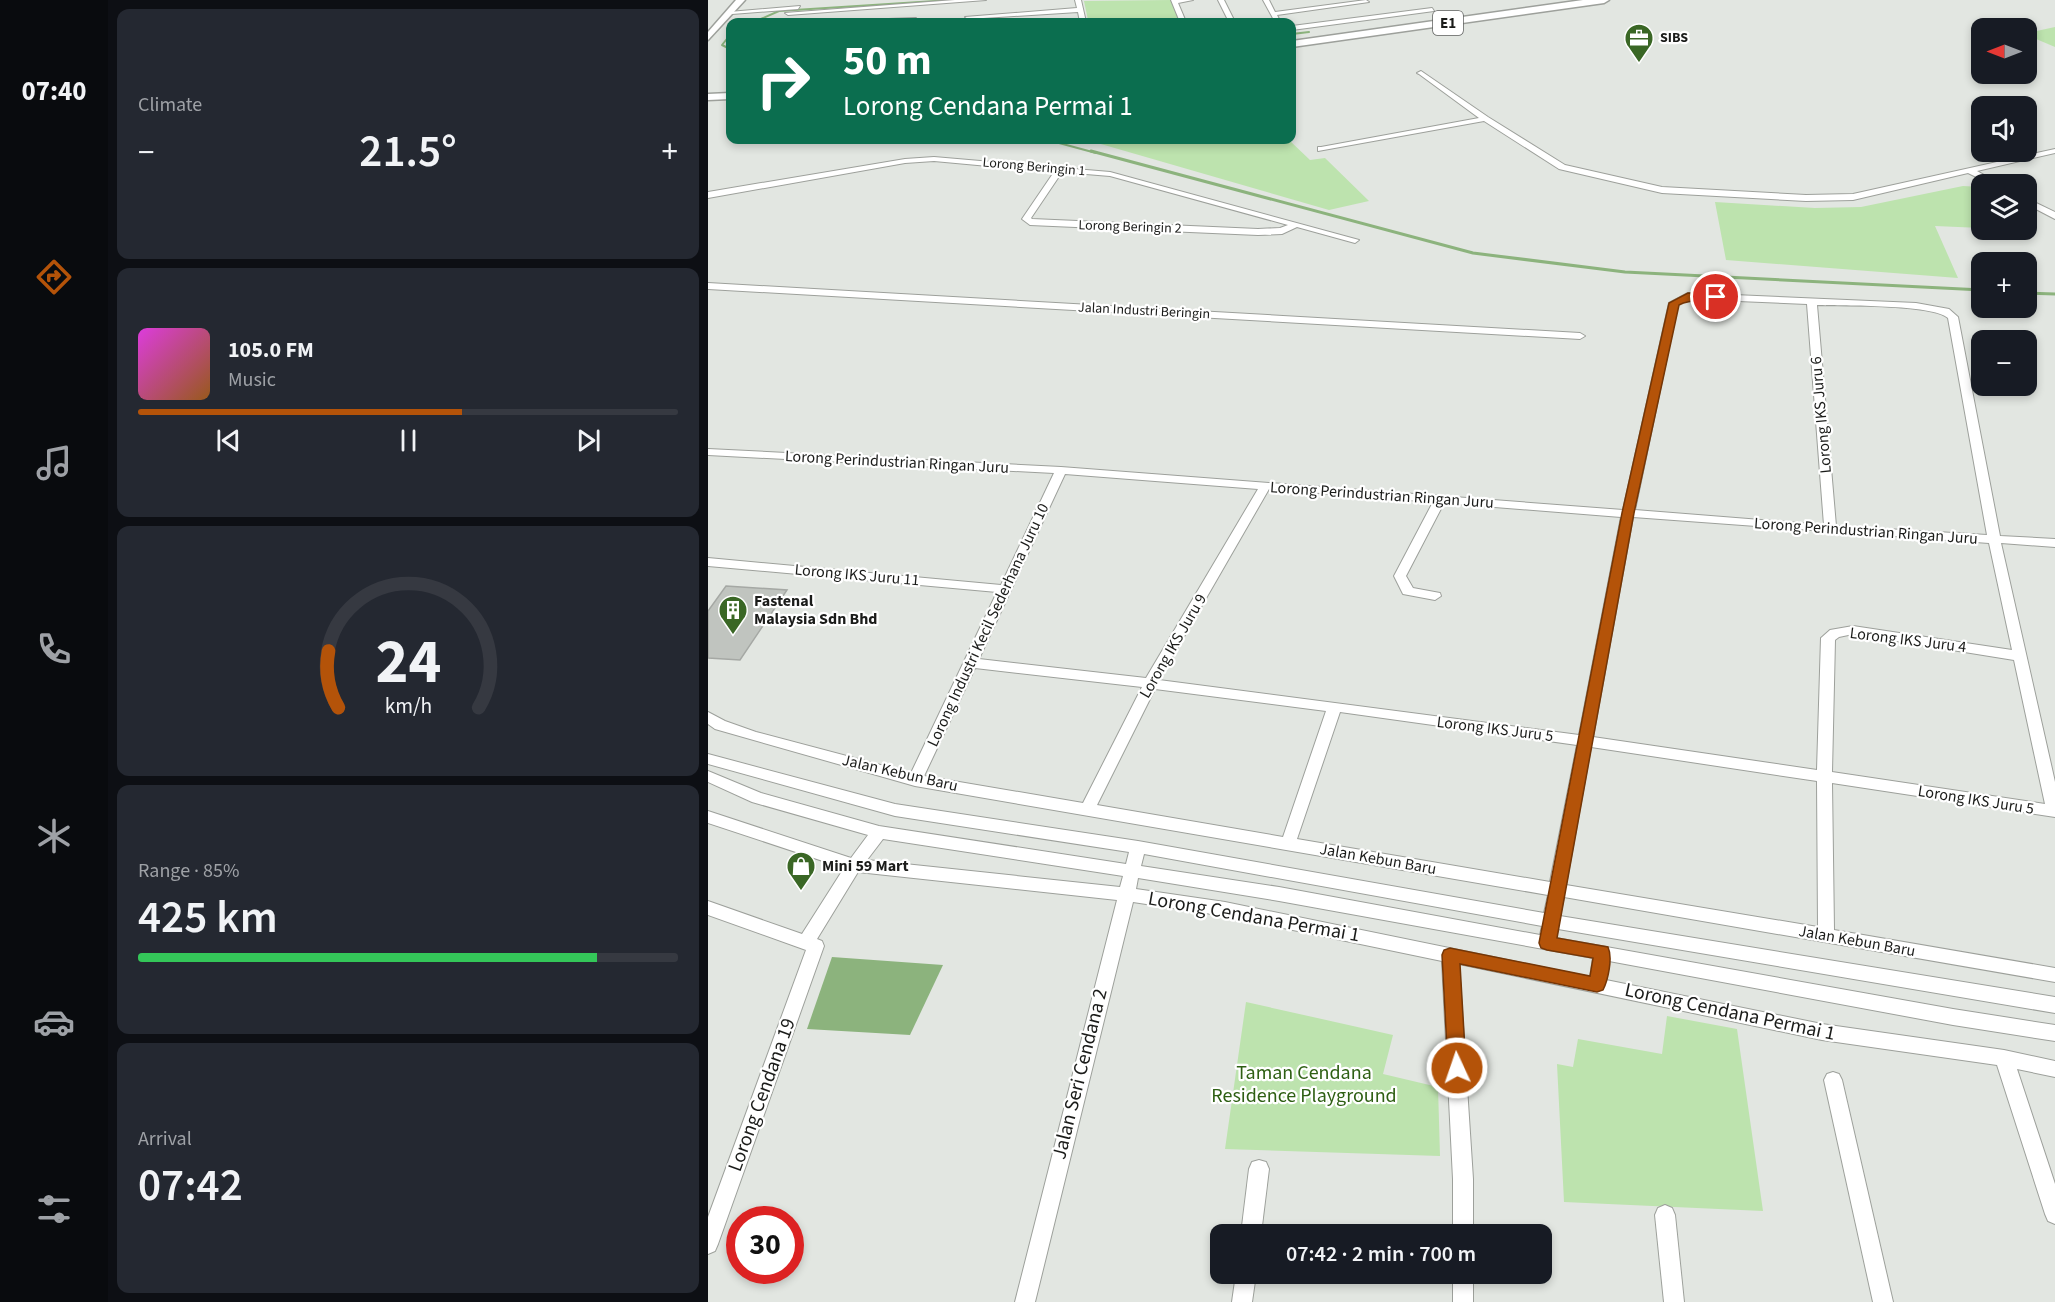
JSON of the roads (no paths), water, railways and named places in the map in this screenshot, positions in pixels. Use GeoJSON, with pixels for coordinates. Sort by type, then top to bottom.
{"type":"FeatureCollection","features":[{"type":"Feature","properties":{"kind":"highway","name":"E1"},"geometry":{"type":"LineString","coordinates":[[1296,41],[1581,0]]}},
{"type":"Feature","properties":{"kind":"highway","name":"E1"},"geometry":{"type":"LineString","coordinates":[[1296,41],[1604,0]]}},
{"type":"Feature","properties":{"kind":"highway"},"geometry":{"type":"LineString","coordinates":[[708,95],[726,94]]}},
{"type":"Feature","properties":{"kind":"main road"},"geometry":{"type":"LineString","coordinates":[[708,36],[741,0]]}},
{"type":"Feature","properties":{"kind":"street"},"geometry":{"type":"LineString","coordinates":[[774,0],[773,5],[908,0]]}},
{"type":"Feature","properties":{"kind":"street"},"geometry":{"type":"LineString","coordinates":[[788,13],[983,0]]}},
{"type":"Feature","properties":{"kind":"street"},"geometry":{"type":"LineString","coordinates":[[1078,0],[1082,18]]}},
{"type":"Feature","properties":{"kind":"street"},"geometry":{"type":"LineString","coordinates":[[1181,18],[1174,1],[1190,0]]}},
{"type":"Feature","properties":{"kind":"street"},"geometry":{"type":"LineString","coordinates":[[1221,0],[1230,18]]}},
{"type":"Feature","properties":{"kind":"street"},"geometry":{"type":"LineString","coordinates":[[1266,0],[1276,18]]}},
{"type":"Feature","properties":{"kind":"street"},"geometry":{"type":"LineString","coordinates":[[968,1],[968,18]]}},
{"type":"Feature","properties":{"kind":"street"},"geometry":{"type":"LineString","coordinates":[[1273,14],[1366,2]]}},
{"type":"Feature","properties":{"kind":"street"},"geometry":{"type":"LineString","coordinates":[[732,12],[837,3]]}},
{"type":"Feature","properties":{"kind":"street"},"geometry":{"type":"LineString","coordinates":[[914,18],[915,4]]}},
{"type":"Feature","properties":{"kind":"street"},"geometry":{"type":"LineString","coordinates":[[986,18],[1080,10]]}},
{"type":"Feature","properties":{"kind":"street"},"geometry":{"type":"LineString","coordinates":[[1296,27],[1432,10]]}},
{"type":"Feature","properties":{"kind":"street"},"geometry":{"type":"LineString","coordinates":[[1022,14],[1022,18]]}},
{"type":"Feature","properties":{"kind":"street"},"geometry":{"type":"LineString","coordinates":[[1421,73],[1485,119],[1562,167],[1662,190],[1806,198],[1853,197],[2055,151]]}},
{"type":"Feature","properties":{"kind":"street"},"geometry":{"type":"LineString","coordinates":[[1321,149],[1485,119]]}},
{"type":"Feature","properties":{"kind":"street","name":"Lorong Beringin 1"},"geometry":{"type":"LineString","coordinates":[[708,195],[905,160],[934,159],[1110,174],[1355,240]]}},
{"type":"Feature","properties":{"kind":"street","name":"Lorong Beringin 2"},"geometry":{"type":"LineString","coordinates":[[1060,169],[1026,219],[1030,222],[1258,232],[1282,231],[1294,225]]}},
{"type":"Feature","properties":{"kind":"street"},"geometry":{"type":"LineString","coordinates":[[1970,171],[1976,174]]}},
{"type":"Feature","properties":{"kind":"street"},"geometry":{"type":"LineString","coordinates":[[2037,206],[2055,216]]}},
{"type":"Feature","properties":{"kind":"street","name":"Jalan Industri Beringin"},"geometry":{"type":"LineString","coordinates":[[708,286],[1580,336]]}},
{"type":"Feature","properties":{"kind":"street"},"geometry":{"type":"LineString","coordinates":[[1547,943],[1587,741],[1628,513],[1674,303],[1681,298],[1695,296],[1916,306],[1946,311],[1953,317],[1994,539],[2054,811]]}},
{"type":"Feature","properties":{"kind":"street","name":"Lorong IKS Juru 6"},"geometry":{"type":"LineString","coordinates":[[1812,301],[1830,529]]}},
{"type":"Feature","properties":{"kind":"street","name":"Lorong Perindustrian Ringan Juru"},"geometry":{"type":"LineString","coordinates":[[708,452],[1061,470],[1830,529],[2055,543]]}},
{"type":"Feature","properties":{"kind":"street","name":"Lorong Industri Kecil Sederhana Juru 10"},"geometry":{"type":"LineString","coordinates":[[915,780],[1061,470]]}},
{"type":"Feature","properties":{"kind":"street","name":"Lorong IKS Juru 9"},"geometry":{"type":"LineString","coordinates":[[1088,809],[1151,682],[1265,487]]}},
{"type":"Feature","properties":{"kind":"street"},"geometry":{"type":"LineString","coordinates":[[1435,596],[1408,591],[1400,576],[1440,500]]}},
{"type":"Feature","properties":{"kind":"street","name":"Lorong IKS Juru 11"},"geometry":{"type":"LineString","coordinates":[[708,562],[1005,589]]}},
{"type":"Feature","properties":{"kind":"street","name":"Lorong IKS Juru 4"},"geometry":{"type":"LineString","coordinates":[[1824,777],[1828,638],[1835,633],[1853,630],[2019,656]]}},
{"type":"Feature","properties":{"kind":"street","name":"Lorong IKS Juru 5"},"geometry":{"type":"LineString","coordinates":[[970,663],[1151,682],[1587,741],[2054,811]]}},
{"type":"Feature","properties":{"kind":"street"},"geometry":{"type":"LineString","coordinates":[[1288,844],[1334,708]]}},
{"type":"Feature","properties":{"kind":"street","name":"Jalan Kebun Baru"},"geometry":{"type":"LineString","coordinates":[[708,717],[720,725],[753,736],[915,780],[2055,975]]}},
{"type":"Feature","properties":{"kind":"street","name":"Jalan Kebun Baru"},"geometry":{"type":"LineString","coordinates":[[708,759],[895,810],[1138,847],[1551,921],[2055,1005]]}},
{"type":"Feature","properties":{"kind":"street"},"geometry":{"type":"LineString","coordinates":[[708,776],[757,798],[879,832],[1131,869],[1953,1017],[2055,1033]]}},
{"type":"Feature","properties":{"kind":"street"},"geometry":{"type":"LineString","coordinates":[[1824,777],[1827,936]]}},
{"type":"Feature","properties":{"kind":"street","name":"Lorong Cendana Permai 1"},"geometry":{"type":"LineString","coordinates":[[708,817],[854,865],[1124,894],[1225,909],[1822,1032],[2004,1058],[2055,1069]]}},
{"type":"Feature","properties":{"kind":"street","name":"Lorong Cendana 19"},"geometry":{"type":"LineString","coordinates":[[708,1244],[811,944],[854,865],[879,832]]}},
{"type":"Feature","properties":{"kind":"street","name":"Jalan Seri Cendana 2"},"geometry":{"type":"LineString","coordinates":[[1025,1302],[1124,894],[1138,847]]}},
{"type":"Feature","properties":{"kind":"street"},"geometry":{"type":"LineString","coordinates":[[708,908],[811,944]]}},
{"type":"Feature","properties":{"kind":"street"},"geometry":{"type":"LineString","coordinates":[[1597,984],[1602,952]]}},
{"type":"Feature","properties":{"kind":"street"},"geometry":{"type":"LineString","coordinates":[[1450,955],[1463,1179],[1463,1224]]}},
{"type":"Feature","properties":{"kind":"street"},"geometry":{"type":"LineString","coordinates":[[2004,1058],[2055,1214]]}},
{"type":"Feature","properties":{"kind":"street"},"geometry":{"type":"LineString","coordinates":[[1833,1080],[1884,1302]]}},
{"type":"Feature","properties":{"kind":"street"},"geometry":{"type":"LineString","coordinates":[[1252,1224],[1258,1169]]}},
{"type":"Feature","properties":{"kind":"street"},"geometry":{"type":"LineString","coordinates":[[1665,1215],[1674,1302]]}},
{"type":"Feature","properties":{"kind":"street"},"geometry":{"type":"LineString","coordinates":[[1242,1302],[1245,1284]]}},
{"type":"Feature","properties":{"kind":"street"},"geometry":{"type":"LineString","coordinates":[[1463,1284],[1463,1302]]}},
{"type":"Feature","properties":{"kind":"waterway"},"geometry":{"type":"LineString","coordinates":[[763,18],[779,11],[951,0]]}},
{"type":"Feature","properties":{"kind":"waterway"},"geometry":{"type":"LineString","coordinates":[[1296,34],[1309,32]]}},
{"type":"Feature","properties":{"kind":"waterway"},"geometry":{"type":"LineString","coordinates":[[726,40],[722,45],[726,47]]}},
{"type":"Feature","properties":{"kind":"waterway"},"geometry":{"type":"LineString","coordinates":[[1063,144],[1096,153]]}},
{"type":"Feature","properties":{"kind":"waterway"},"geometry":{"type":"LineString","coordinates":[[1091,151],[1473,253],[1625,272],[1971,289]]}},
{"type":"Feature","properties":{"kind":"waterway"},"geometry":{"type":"LineString","coordinates":[[2037,293],[2055,294]]}},
{"type":"Feature","properties":{"kind":"place","name":"SIBS"},"geometry":{"type":"Point","coordinates":[1639,64]}},
{"type":"Feature","properties":{"kind":"place","name":"Fastenal Malaysia Sdn Bhd"},"geometry":{"type":"Point","coordinates":[733,636]}},
{"type":"Feature","properties":{"kind":"place","name":"Mini 59 Mart"},"geometry":{"type":"Point","coordinates":[801,892]}},
{"type":"Feature","properties":{"kind":"park label","name":"Taman Cendana Residence Playground"},"geometry":{"type":"Point","coordinates":[1304,1084]}}]}
